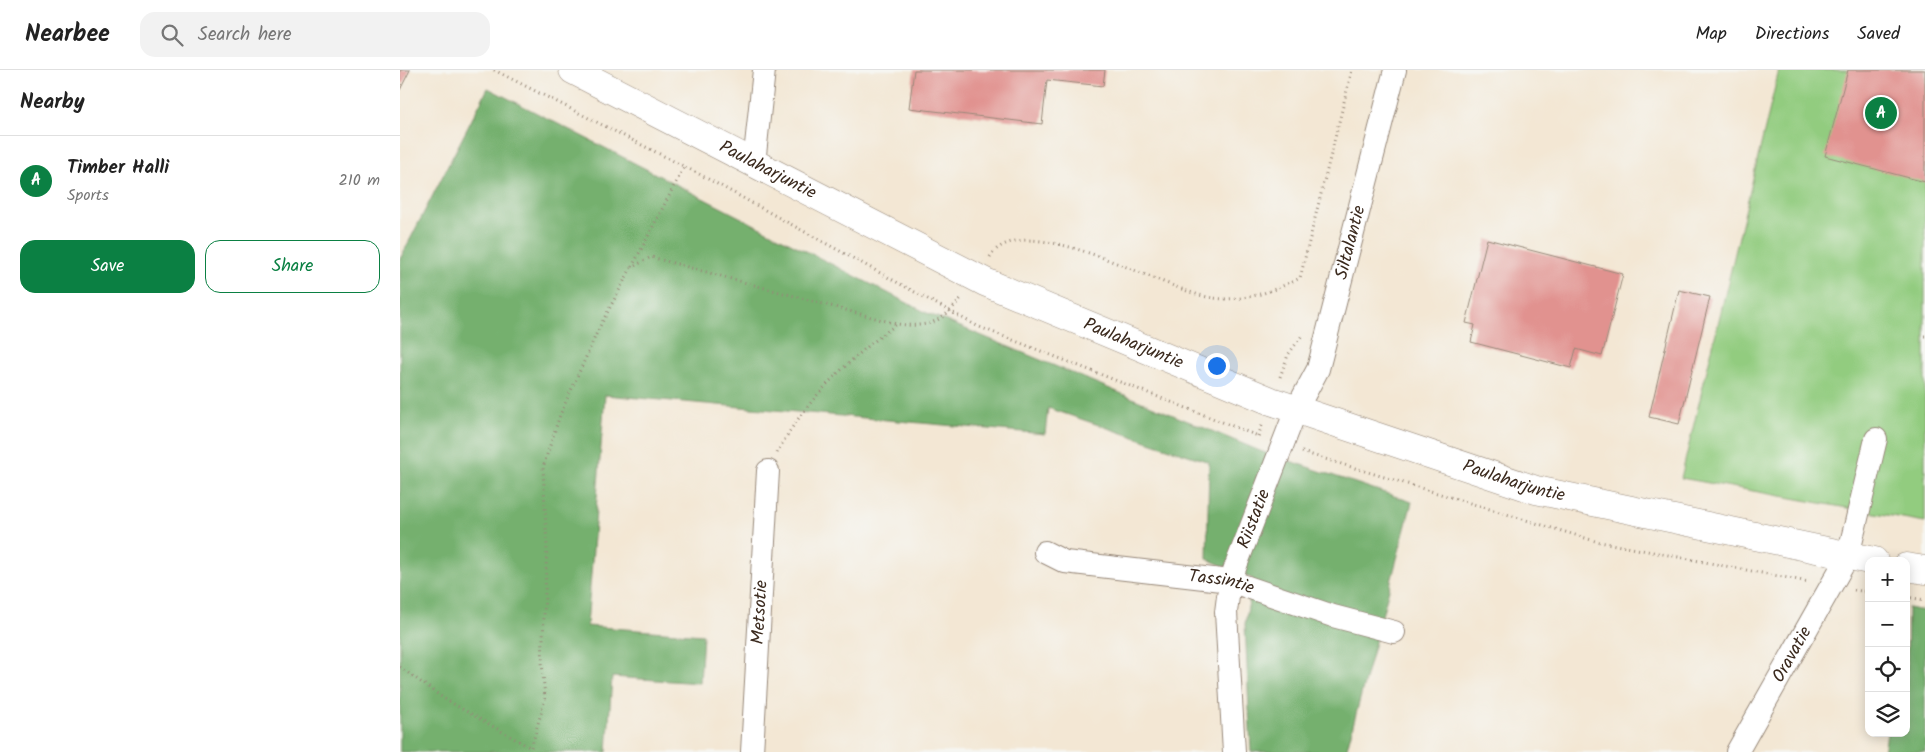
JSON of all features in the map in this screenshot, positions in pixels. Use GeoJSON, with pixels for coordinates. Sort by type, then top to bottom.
{"type":"FeatureCollection","features":[{"type":"Feature","properties":{"kind":"main road","name":"Paulaharjuntie"},"geometry":{"type":"LineString","coordinates":[[573,70],[977,278],[1296,410],[1536,490],[1865,559]]}},
{"type":"Feature","properties":{"kind":"main road"},"geometry":{"type":"LineString","coordinates":[[1910,568],[1925,570]]}},
{"type":"Feature","properties":{"kind":"street"},"geometry":{"type":"LineString","coordinates":[[754,164],[764,70]]}},
{"type":"Feature","properties":{"kind":"street","name":"Siltalantie"},"geometry":{"type":"LineString","coordinates":[[1296,410],[1318,369],[1395,70]]}},
{"type":"Feature","properties":{"kind":"street","name":"Riistatie"},"geometry":{"type":"LineString","coordinates":[[1234,752],[1226,612],[1230,581],[1296,410]]}},
{"type":"Feature","properties":{"kind":"street","name":"Oravatie"},"geometry":{"type":"LineString","coordinates":[[1737,752],[1848,556],[1876,439]]}},
{"type":"Feature","properties":{"kind":"street","name":"Metsotie"},"geometry":{"type":"LineString","coordinates":[[752,752],[768,471]]}},
{"type":"Feature","properties":{"kind":"street","name":"Tassintie"},"geometry":{"type":"LineString","coordinates":[[1045,552],[1065,562],[1230,581],[1333,616],[1394,632]]}},
{"type":"Feature","properties":{"kind":"path"},"geometry":{"type":"LineString","coordinates":[[631,268],[651,257],[897,324],[915,326],[934,323],[951,312],[977,278],[994,250],[1015,239],[1043,240],[1120,264],[1211,298],[1242,299],[1279,288],[1300,278],[1352,70]]}},
{"type":"Feature","properties":{"kind":"path"},"geometry":{"type":"LineString","coordinates":[[400,667],[443,698],[530,750],[545,699],[542,662],[547,547],[543,467],[560,415],[599,328],[684,167]]}},
{"type":"Feature","properties":{"kind":"path"},"geometry":{"type":"LineString","coordinates":[[768,471],[789,431],[838,371],[897,324]]}},
{"type":"Feature","properties":{"kind":"path"},"geometry":{"type":"LineString","coordinates":[[1910,598],[1925,600]]}},
{"type":"Feature","properties":{"kind":"green space"},"geometry":{"type":"Polygon","coordinates":[[[1779,70],[1925,70],[1925,522],[1681,478],[1779,70]]]}},
{"type":"Feature","properties":{"kind":"green space"},"geometry":{"type":"Polygon","coordinates":[[[488,88],[927,313],[1260,451],[1412,502],[1346,752],[1251,752],[1245,624],[1253,579],[1207,559],[1209,462],[1048,408],[1045,434],[605,395],[587,626],[703,635],[700,683],[612,677],[607,752],[400,752],[400,259],[488,88]]]}},
{"type":"Feature","properties":{"kind":"green space"},"geometry":{"type":"Polygon","coordinates":[[[1910,608],[1925,611],[1925,752],[1884,752],[1886,737],[1910,737],[1910,608]]]}},
{"type":"Feature","properties":{"kind":"building"},"geometry":{"type":"Polygon","coordinates":[[[400,70],[410,70],[400,90],[400,70]]]}},
{"type":"Feature","properties":{"kind":"building"},"geometry":{"type":"Polygon","coordinates":[[[914,70],[1105,70],[1103,86],[1047,80],[1042,124],[909,108],[914,70]]]}},
{"type":"Feature","properties":{"kind":"building"},"geometry":{"type":"Polygon","coordinates":[[[1848,70],[1925,70],[1925,182],[1825,156],[1848,70]]]}},
{"type":"Feature","properties":{"kind":"building"},"geometry":{"type":"Polygon","coordinates":[[[1487,239],[1623,274],[1602,356],[1576,349],[1571,368],[1471,342],[1475,325],[1466,323],[1487,239]]]}},
{"type":"Feature","properties":{"kind":"building"},"geometry":{"type":"Polygon","coordinates":[[[1679,290],[1710,297],[1679,424],[1649,417],[1679,290]]]}},
{"type":"Feature","properties":{"kind":"place","name":"Timber Halli"},"geometry":{"type":"Point","coordinates":[1881,113]}}]}
